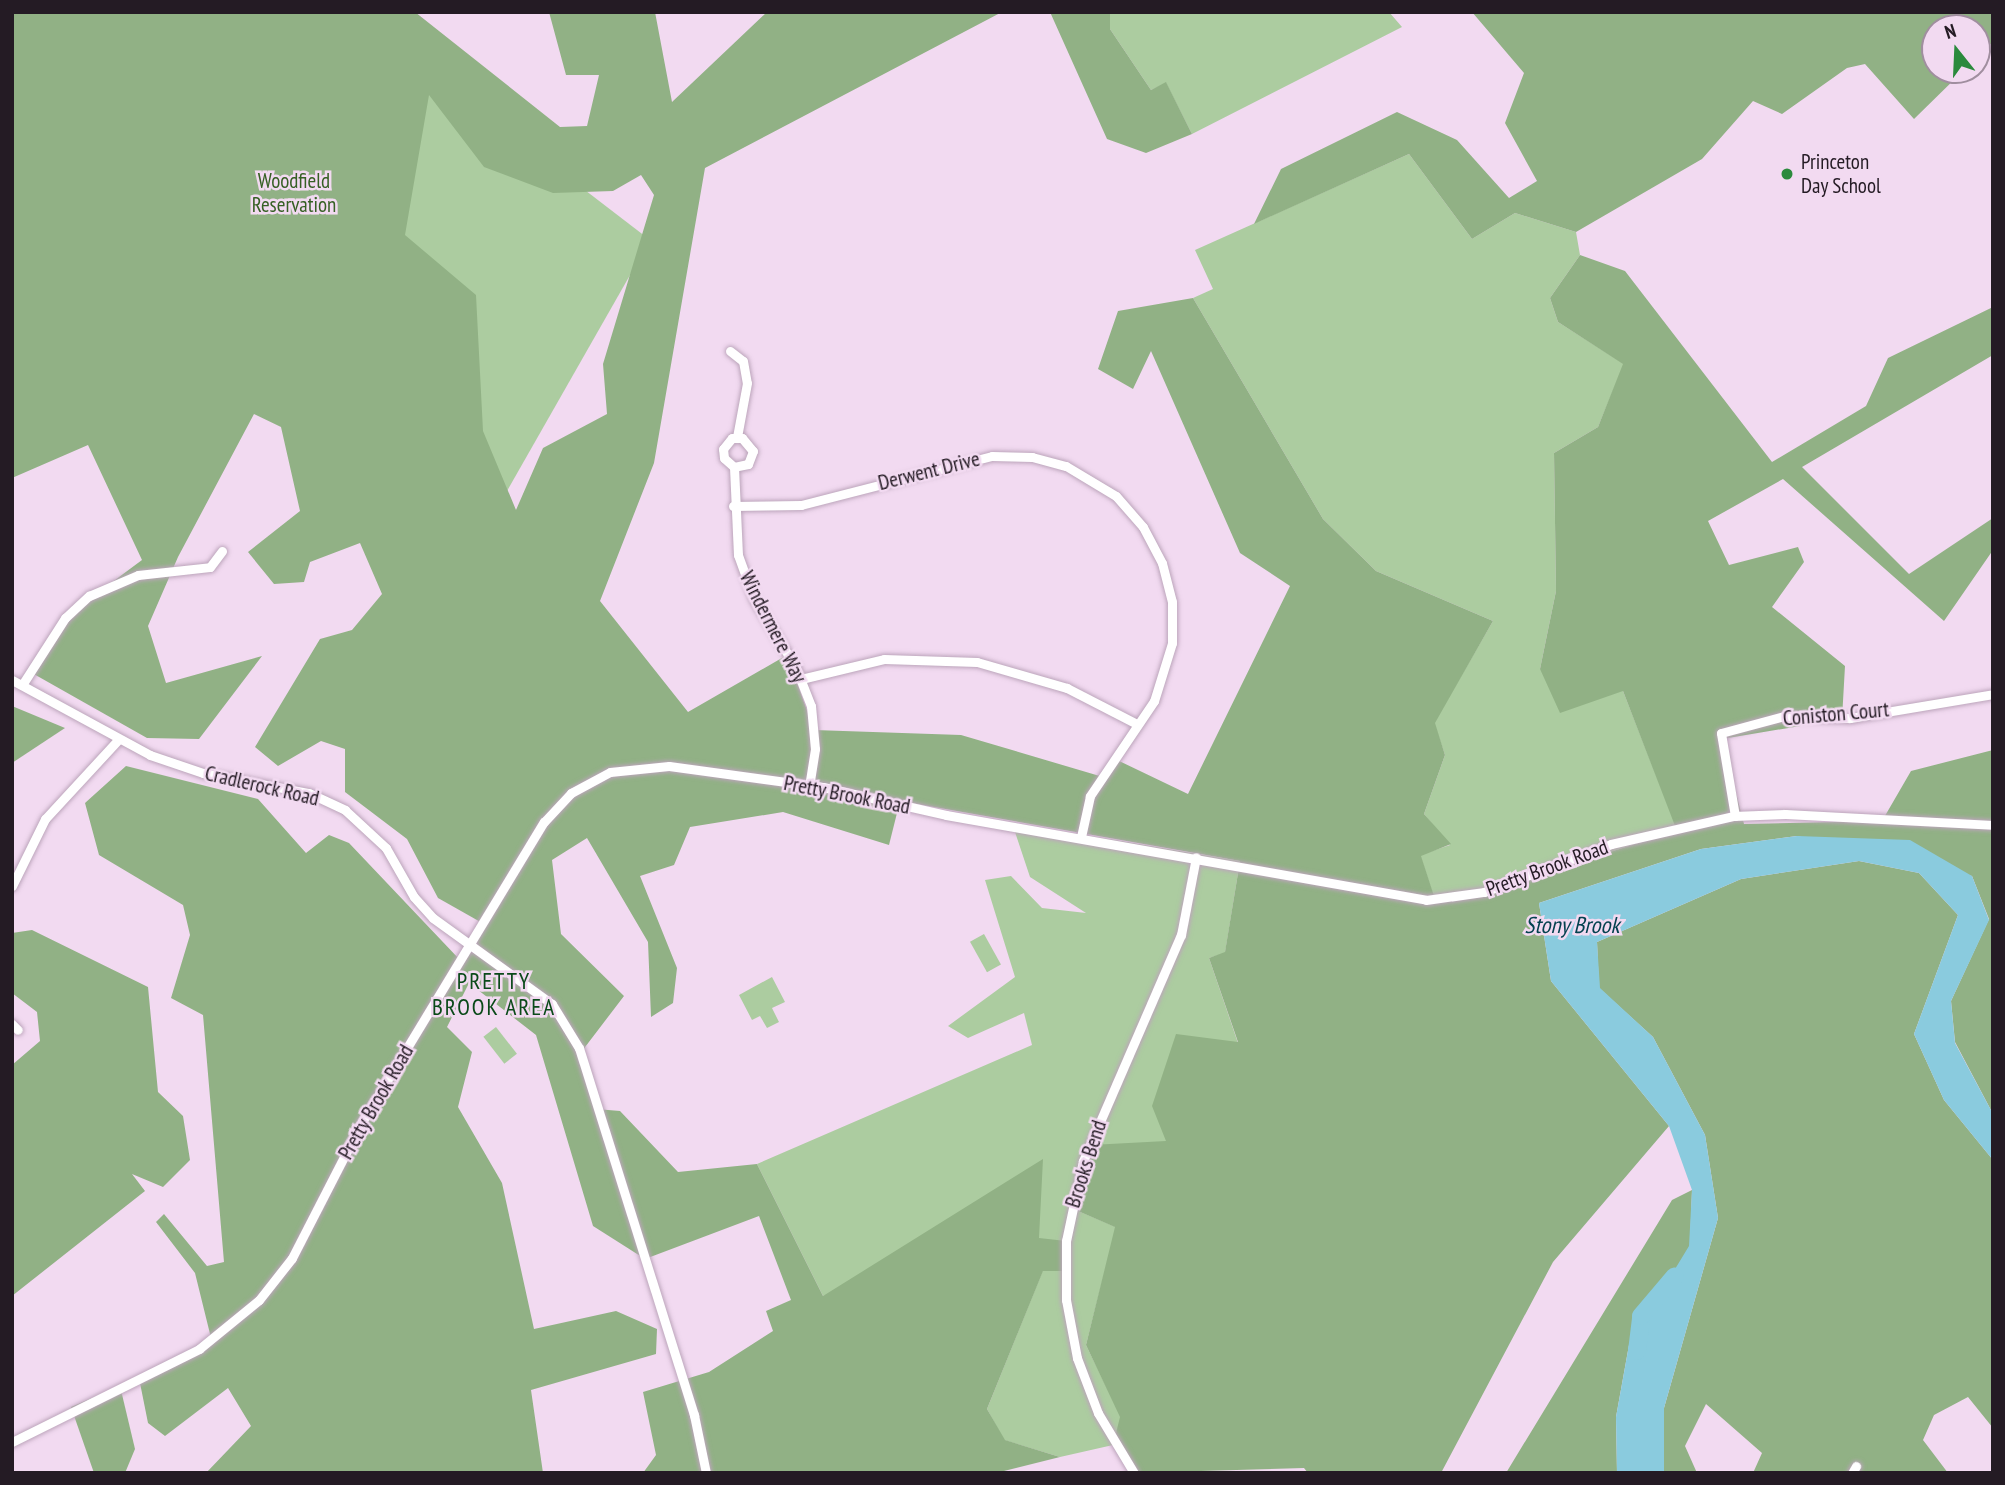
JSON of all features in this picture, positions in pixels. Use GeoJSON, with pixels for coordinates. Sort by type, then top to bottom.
{"type":"FeatureCollection","features":[{"type":"Feature","properties":{"kind":"street"},"geometry":{"type":"LineString","coordinates":[[730,351],[743,361],[747,383],[737,437],[750,442],[753,456],[744,466],[734,467]]}},
{"type":"Feature","properties":{"kind":"street","name":"Windermere Way"},"geometry":{"type":"LineString","coordinates":[[737,437],[728,441],[723,453],[734,467],[733,506],[745,578],[802,679],[815,727],[808,785]]}},
{"type":"Feature","properties":{"kind":"street","name":"Derwent Drive"},"geometry":{"type":"LineString","coordinates":[[733,506],[801,505],[992,456],[1032,457],[1085,475],[1116,496],[1143,527],[1168,582],[1173,622],[1168,663],[1154,701],[1090,796],[1081,837]]}},
{"type":"Feature","properties":{"kind":"street"},"geometry":{"type":"LineString","coordinates":[[22,685],[65,618],[89,596],[138,575],[210,567],[222,551]]}},
{"type":"Feature","properties":{"kind":"street"},"geometry":{"type":"LineString","coordinates":[[802,679],[884,659],[977,662],[1067,688],[1137,724]]}},
{"type":"Feature","properties":{"kind":"street","name":"Cradlerock Road"},"geometry":{"type":"LineString","coordinates":[[12,680],[118,740],[176,765],[300,791],[345,810],[386,848],[423,908],[469,945]]}},
{"type":"Feature","properties":{"kind":"street","name":"Coniston Court"},"geometry":{"type":"LineString","coordinates":[[1735,816],[1721,733],[1784,716],[1850,718],[1953,697],[1993,694]]}},
{"type":"Feature","properties":{"kind":"street"},"geometry":{"type":"LineString","coordinates":[[12,886],[45,819],[118,740]]}},
{"type":"Feature","properties":{"kind":"street","name":"Pretty Brook Road"},"geometry":{"type":"LineString","coordinates":[[12,1442],[199,1349],[259,1300],[292,1258],[349,1144],[469,945],[556,808],[610,772],[669,766],[808,785],[1426,900],[1484,892],[1611,844],[1735,816],[1785,814],[1993,825]]}},
{"type":"Feature","properties":{"kind":"street","name":"Brooks Bend"},"geometry":{"type":"LineString","coordinates":[[1134,1473],[1098,1413],[1077,1358],[1066,1300],[1066,1241],[1083,1161],[1181,935],[1196,857]]}},
{"type":"Feature","properties":{"kind":"street"},"geometry":{"type":"LineString","coordinates":[[469,945],[539,992],[563,1017],[576,1040],[694,1415],[706,1473]]}},
{"type":"Feature","properties":{"kind":"green space","name":"Woodfield Reservation"},"geometry":{"type":"Polygon","coordinates":[[[12,12],[353,12],[650,240],[478,542],[12,12]]]}},
{"type":"Feature","properties":{"kind":"green space"},"geometry":{"type":"Polygon","coordinates":[[[12,12],[415,12],[560,127],[587,126],[599,75],[566,75],[549,12],[655,12],[672,102],[767,12],[1002,12],[705,168],[654,463],[600,601],[688,712],[787,655],[814,730],[961,735],[1103,777],[1115,759],[1188,794],[1290,586],[1240,553],[1151,351],[1133,389],[1098,369],[1118,311],[1193,298],[1323,519],[1376,571],[1493,621],[1435,723],[1445,755],[1424,814],[1451,844],[1421,856],[1435,899],[1456,900],[1677,831],[1623,691],[1560,713],[1540,669],[1556,591],[1554,453],[1598,427],[1623,364],[1558,322],[1550,298],[1580,255],[1625,271],[1772,462],[1866,406],[1888,358],[1993,307],[1993,355],[1802,467],[1909,574],[1993,518],[1993,550],[1944,621],[1783,479],[1708,521],[1729,565],[1798,547],[1804,562],[1772,607],[1845,666],[1842,719],[1722,739],[1744,824],[1882,821],[1911,771],[1993,750],[1993,1114],[1955,1042],[1951,1001],[1989,919],[1972,876],[1797,836],[1701,849],[1539,903],[1551,981],[1669,1126],[1553,1262],[1441,1473],[1308,1473],[1304,1468],[1130,1473],[1113,1445],[1120,1417],[1086,1345],[1115,1227],[1071,1208],[1091,1145],[1166,1141],[1152,1106],[1176,1034],[1238,1042],[1209,958],[1225,952],[1240,861],[900,801],[889,845],[783,812],[690,827],[674,865],[640,876],[677,968],[673,1003],[651,1017],[648,942],[587,838],[552,860],[561,934],[624,996],[579,1055],[596,1109],[620,1111],[678,1172],[757,1164],[823,1296],[1043,1159],[1039,1238],[1066,1241],[1065,1271],[1043,1271],[987,1409],[1005,1440],[1060,1457],[996,1473],[643,1473],[656,1455],[643,1392],[709,1372],[773,1331],[766,1311],[791,1300],[759,1216],[645,1259],[593,1226],[536,1035],[469,983],[447,1027],[472,1052],[458,1107],[502,1183],[534,1329],[616,1311],[657,1329],[656,1354],[531,1390],[543,1473],[206,1473],[251,1426],[228,1388],[165,1436],[148,1423],[139,1378],[212,1342],[195,1273],[156,1222],[164,1214],[207,1266],[224,1262],[203,1015],[171,998],[190,935],[183,905],[99,855],[85,803],[126,766],[258,799],[306,853],[329,835],[349,843],[460,960],[484,924],[438,898],[407,839],[345,792],[345,749],[321,741],[278,766],[255,747],[320,639],[352,630],[382,594],[360,543],[310,562],[304,582],[274,584],[248,552],[300,511],[281,427],[254,414],[178,557],[148,626],[166,683],[262,656],[199,739],[147,738],[32,673],[68,615],[142,560],[88,445],[12,478],[12,12]],[[429,95],[405,235],[476,295],[483,431],[516,510],[543,448],[607,414],[603,364],[654,195],[641,175],[613,191],[553,193],[484,167],[429,95]]]}},
{"type":"Feature","properties":{"kind":"green space"},"geometry":{"type":"Polygon","coordinates":[[[1050,12],[1110,12],[1110,29],[1151,90],[1166,82],[1192,134],[1146,153],[1107,139],[1050,12]]]}},
{"type":"Feature","properties":{"kind":"green space"},"geometry":{"type":"Polygon","coordinates":[[[1110,12],[1389,12],[1402,27],[1192,134],[1166,83],[1151,90],[1110,29],[1110,12]]]}},
{"type":"Feature","properties":{"kind":"green space"},"geometry":{"type":"Polygon","coordinates":[[[1472,12],[1993,12],[1991,44],[1991,14],[1921,14],[1921,84],[1950,84],[1914,119],[1865,64],[1847,68],[1782,114],[1753,101],[1702,159],[1576,232],[1515,213],[1472,239],[1409,154],[1254,224],[1281,169],[1397,112],[1457,140],[1509,198],[1537,181],[1505,123],[1524,73],[1472,12]]]}},
{"type":"Feature","properties":{"kind":"green space"},"geometry":{"type":"Polygon","coordinates":[[[1409,154],[1472,239],[1515,213],[1576,232],[1580,255],[1550,298],[1558,322],[1624,364],[1598,427],[1554,453],[1556,591],[1540,669],[1623,691],[1678,831],[1456,900],[1435,900],[1420,855],[1450,845],[1424,814],[1445,755],[1434,723],[1493,621],[1376,571],[1323,519],[1193,298],[1213,289],[1195,250],[1409,154]]]}},
{"type":"Feature","properties":{"kind":"green space"},"geometry":{"type":"Polygon","coordinates":[[[12,706],[65,728],[12,763],[12,706]]]}},
{"type":"Feature","properties":{"kind":"green space"},"geometry":{"type":"Polygon","coordinates":[[[1012,823],[1240,861],[1225,953],[1209,958],[1238,1043],[1167,1141],[1071,1208],[1116,1227],[1086,1345],[1121,1417],[1113,1445],[1060,1457],[1004,1440],[987,1409],[1043,1270],[1065,1271],[1066,1241],[823,1296],[757,1164],[1032,1045],[1024,1013],[968,1038],[948,1026],[1015,977],[985,880],[1011,876],[1042,908],[1086,913],[1030,877],[1012,823]]]}},
{"type":"Feature","properties":{"kind":"green space"},"geometry":{"type":"Polygon","coordinates":[[[1859,861],[1919,873],[1958,915],[1914,1034],[1944,1100],[1993,1160],[1993,1428],[1968,1397],[1934,1415],[1923,1440],[1948,1473],[1753,1473],[1762,1453],[1706,1404],[1685,1446],[1697,1473],[1664,1473],[1664,1408],[1718,1218],[1705,1135],[1653,1037],[1599,988],[1597,942],[1741,879],[1859,861]]]}},
{"type":"Feature","properties":{"kind":"green space"},"geometry":{"type":"Polygon","coordinates":[[[32,930],[148,987],[158,1092],[183,1116],[190,1160],[163,1187],[132,1174],[145,1191],[12,1296],[12,1065],[40,1041],[37,1012],[12,993],[12,933],[32,930]]]}},
{"type":"Feature","properties":{"kind":"green space"},"geometry":{"type":"Polygon","coordinates":[[[984,934],[1001,965],[987,972],[970,942],[984,934]]]}},
{"type":"Feature","properties":{"kind":"green space"},"geometry":{"type":"Polygon","coordinates":[[[772,977],[785,1002],[772,1008],[779,1022],[767,1028],[760,1016],[752,1020],[739,995],[772,977]]]}},
{"type":"Feature","properties":{"kind":"green space"},"geometry":{"type":"Polygon","coordinates":[[[496,1027],[517,1054],[504,1064],[483,1037],[496,1027]]]}},
{"type":"Feature","properties":{"kind":"green space"},"geometry":{"type":"Polygon","coordinates":[[[1692,1190],[1690,1246],[1629,1345],[1616,1417],[1617,1473],[1506,1473],[1672,1200],[1692,1190]]]}},
{"type":"Feature","properties":{"kind":"green space"},"geometry":{"type":"Polygon","coordinates":[[[120,1386],[135,1449],[125,1473],[94,1473],[71,1407],[120,1386]]]}},
{"type":"Feature","properties":{"kind":"water","name":"Stony Brook"},"geometry":{"type":"Polygon","coordinates":[[[1797,836],[1910,840],[1972,876],[1989,920],[1951,1001],[1955,1043],[1993,1114],[1993,1160],[1944,1100],[1914,1034],[1958,915],[1919,873],[1859,861],[1741,879],[1597,942],[1600,988],[1653,1037],[1705,1135],[1718,1218],[1664,1408],[1664,1473],[1617,1473],[1616,1417],[1629,1345],[1689,1246],[1692,1190],[1669,1126],[1551,981],[1539,903],[1701,849],[1797,836]]]}},
{"type":"Feature","properties":{"kind":"waterway","name":"Stony Brook"},"geometry":{"type":"LineString","coordinates":[[1637,1351],[1641,1316],[1675,1276]]}},
{"type":"Feature","properties":{"kind":"place","name":"Princeton Day School"},"geometry":{"type":"Point","coordinates":[1787,174]}},
{"type":"Feature","properties":{"kind":"district","name":"PRETTY BROOK AREA"},"geometry":{"type":"Point","coordinates":[494,994]}}]}
